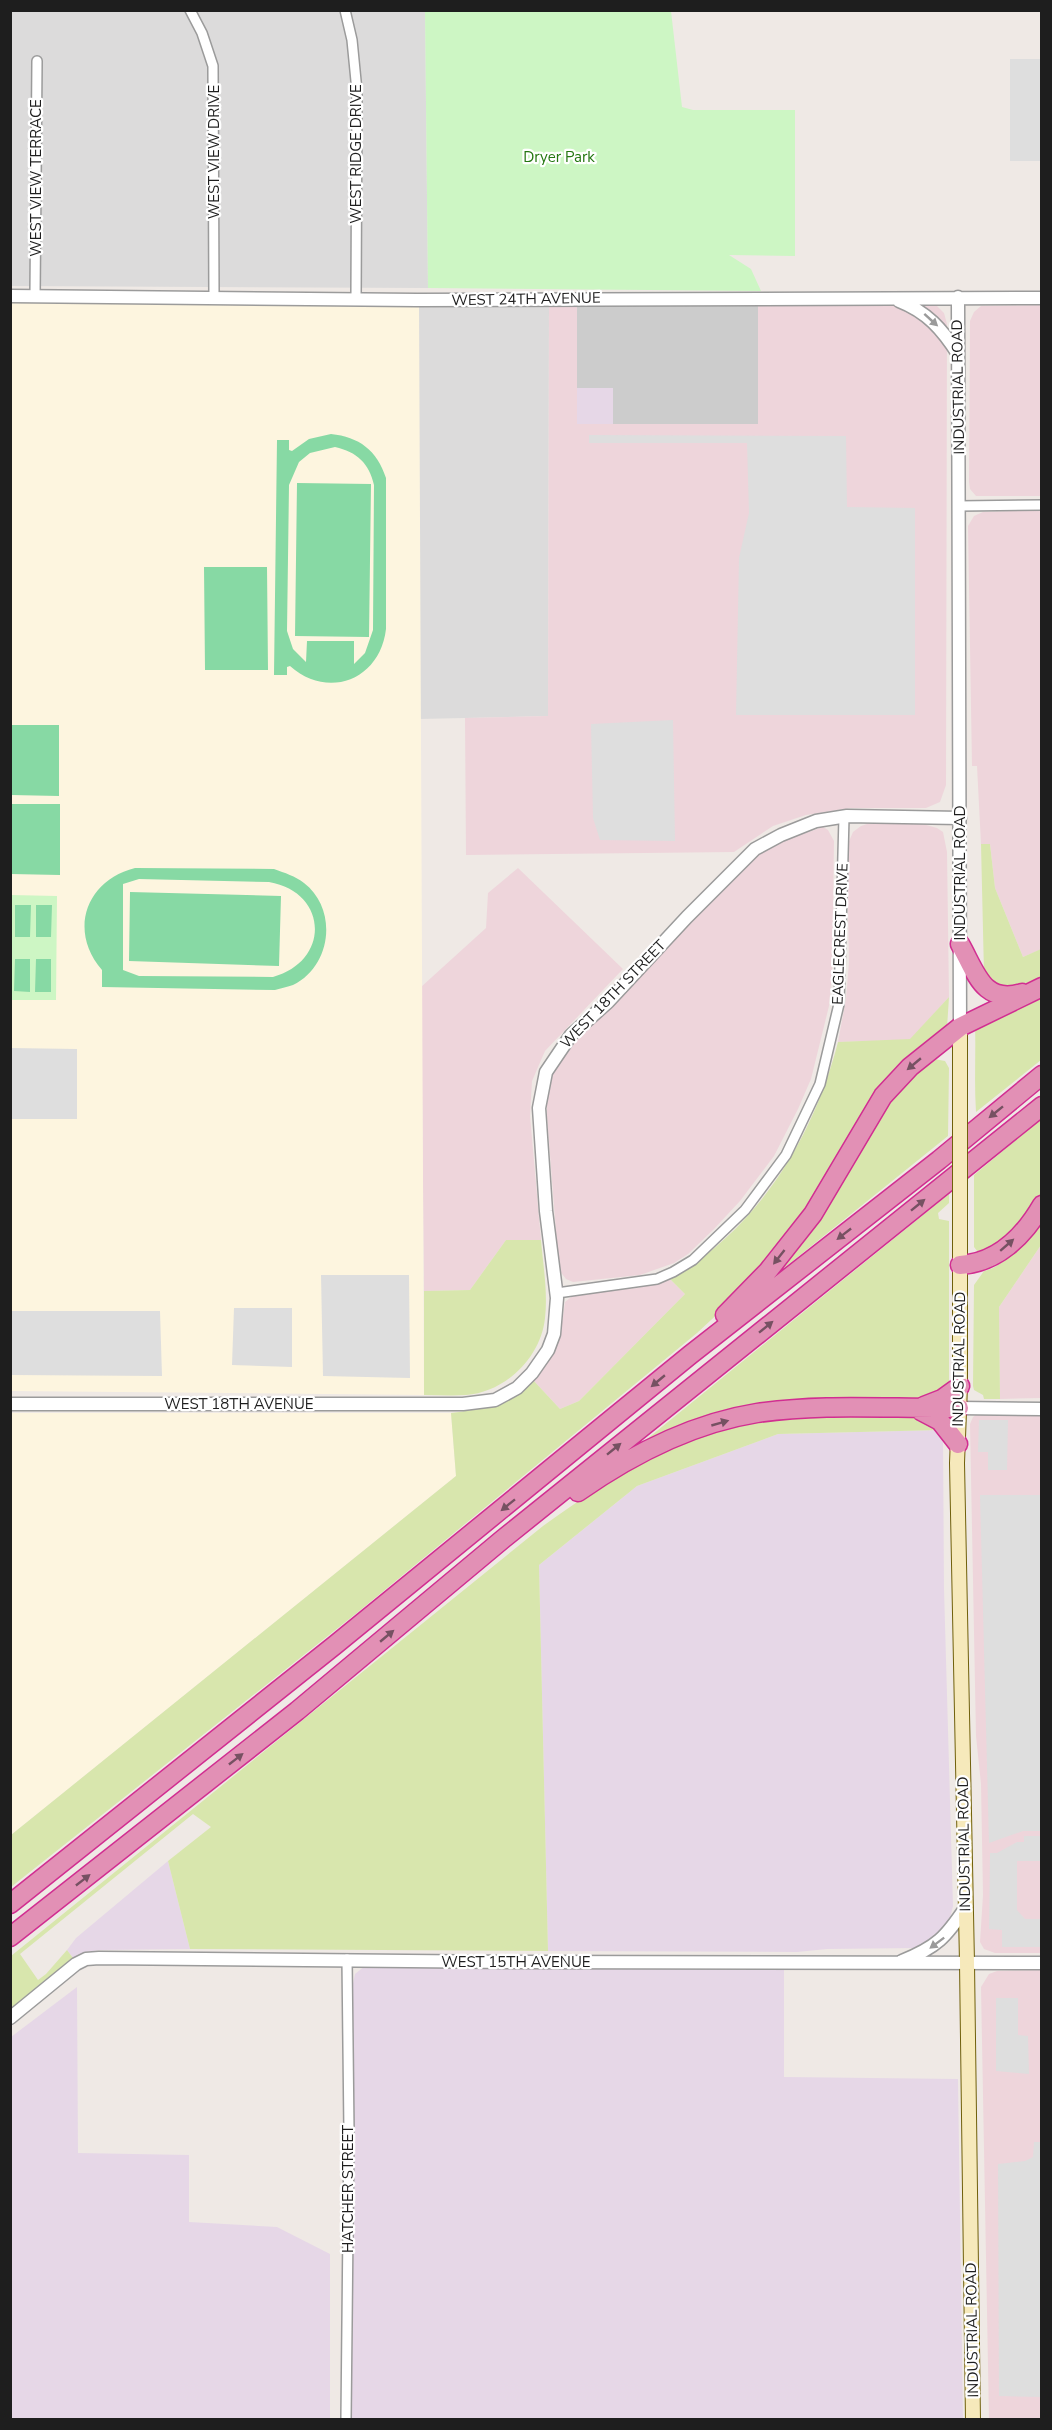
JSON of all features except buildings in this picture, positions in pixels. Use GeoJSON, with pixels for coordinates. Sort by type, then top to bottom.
{"type":"FeatureCollection","features":[{"type":"Feature","properties":{"kind":"highway"},"geometry":{"type":"LineString","coordinates":[[960,944],[986,988],[998,996],[1012,996],[1041,987]]}},
{"type":"Feature","properties":{"kind":"highway"},"geometry":{"type":"LineString","coordinates":[[690,1355],[768,1271],[813,1214],[883,1096],[910,1067],[960,1027],[1041,987]]}},
{"type":"Feature","properties":{"kind":"highway"},"geometry":{"type":"LineString","coordinates":[[14,1901],[336,1645],[690,1355],[939,1160],[1041,1075]]}},
{"type":"Feature","properties":{"kind":"highway"},"geometry":{"type":"LineString","coordinates":[[10,1939],[297,1711],[503,1539],[1041,1106]]}},
{"type":"Feature","properties":{"kind":"highway"},"geometry":{"type":"LineString","coordinates":[[960,1265],[977,1264],[994,1257],[1012,1242],[1035,1216],[1041,1205]]}},
{"type":"Feature","properties":{"kind":"highway"},"geometry":{"type":"LineString","coordinates":[[917,1409],[942,1399],[960,1386]]}},
{"type":"Feature","properties":{"kind":"highway"},"geometry":{"type":"LineString","coordinates":[[503,1539],[635,1457],[706,1427],[755,1414],[789,1409],[959,1408]]}},
{"type":"Feature","properties":{"kind":"highway"},"geometry":{"type":"LineString","coordinates":[[917,1409],[940,1420],[958,1444]]}},
{"type":"Feature","properties":{"kind":"main road","name":"INDUSTRIAL ROAD"},"geometry":{"type":"LineString","coordinates":[[960,1027],[958,1444],[973,2420]]}},
{"type":"Feature","properties":{"kind":"street","name":"WEST VIEW DRIVE"},"geometry":{"type":"LineString","coordinates":[[190,10],[202,33],[213,66],[214,298]]}},
{"type":"Feature","properties":{"kind":"street","name":"WEST RIDGE DRIVE"},"geometry":{"type":"LineString","coordinates":[[345,10],[352,40],[357,91],[356,299]]}},
{"type":"Feature","properties":{"kind":"street","name":"WEST VIEW TERRACE"},"geometry":{"type":"LineString","coordinates":[[35,296],[37,60]]}},
{"type":"Feature","properties":{"kind":"street","name":"WEST 24TH AVENUE"},"geometry":{"type":"LineString","coordinates":[[10,296],[356,299],[1041,298]]}},
{"type":"Feature","properties":{"kind":"street","name":"INDUSTRIAL ROAD"},"geometry":{"type":"LineString","coordinates":[[958,297],[960,1027]]}},
{"type":"Feature","properties":{"kind":"street"},"geometry":{"type":"LineString","coordinates":[[892,299],[916,308],[932,319],[944,332],[958,355]]}},
{"type":"Feature","properties":{"kind":"street"},"geometry":{"type":"LineString","coordinates":[[959,506],[1041,505]]}},
{"type":"Feature","properties":{"kind":"street","name":"WEST 18TH STREET"},"geometry":{"type":"LineString","coordinates":[[468,1404],[495,1400],[517,1388],[532,1373],[548,1350],[554,1334],[557,1293],[546,1211],[539,1108],[546,1072],[560,1048],[608,1002],[683,921],[755,849],[781,835],[816,821],[844,817],[960,818]]}},
{"type":"Feature","properties":{"kind":"street","name":"EAGLECREST DRIVE"},"geometry":{"type":"LineString","coordinates":[[557,1293],[647,1281],[673,1272],[704,1250],[745,1210],[786,1155],[820,1084],[839,1004],[844,817]]}},
{"type":"Feature","properties":{"kind":"street","name":"WEST 18TH AVENUE"},"geometry":{"type":"LineString","coordinates":[[10,1404],[468,1404]]}},
{"type":"Feature","properties":{"kind":"street"},"geometry":{"type":"LineString","coordinates":[[959,1408],[1041,1409]]}},
{"type":"Feature","properties":{"kind":"street"},"geometry":{"type":"LineString","coordinates":[[895,1963],[927,1950],[941,1940],[966,1907]]}},
{"type":"Feature","properties":{"kind":"street","name":"WEST 15TH AVENUE"},"geometry":{"type":"LineString","coordinates":[[10,2018],[76,1964],[86,1959],[1041,1963]]}},
{"type":"Feature","properties":{"kind":"street","name":"HATCHER STREET"},"geometry":{"type":"LineString","coordinates":[[346,2420],[349,2132],[347,1959]]}},
{"type":"Feature","properties":{"kind":"shaded area"},"geometry":{"type":"Polygon","coordinates":[[[11,11],[425,11],[428,288],[11,286],[11,11]]]}},
{"type":"Feature","properties":{"kind":"shaded area"},"geometry":{"type":"Polygon","coordinates":[[[1010,59],[1041,59],[1041,161],[1010,161],[1010,59]]]}},
{"type":"Feature","properties":{"kind":"shaded area"},"geometry":{"type":"Polygon","coordinates":[[[11,301],[419,304],[424,1395],[11,1391],[11,301]]]}},
{"type":"Feature","properties":{"kind":"shaded area"},"geometry":{"type":"Polygon","coordinates":[[[549,303],[548,716],[419,719],[419,304],[549,303]]]}},
{"type":"Feature","properties":{"kind":"shaded area"},"geometry":{"type":"Polygon","coordinates":[[[549,303],[577,304],[578,424],[758,304],[931,304],[944,313],[947,324],[946,785],[940,802],[926,808],[850,808],[806,815],[773,826],[734,852],[466,855],[465,718],[548,716],[549,303]]]}},
{"type":"Feature","properties":{"kind":"shaded area"},"geometry":{"type":"Polygon","coordinates":[[[577,304],[758,304],[758,424],[613,424],[613,388],[577,388],[577,304]]]}},
{"type":"Feature","properties":{"kind":"shaded area"},"geometry":{"type":"Polygon","coordinates":[[[1041,305],[1041,496],[976,496],[970,489],[969,482],[970,321],[974,312],[981,306],[1041,305]]]}},
{"type":"Feature","properties":{"kind":"shaded area"},"geometry":{"type":"Polygon","coordinates":[[[577,388],[613,388],[613,424],[577,424],[577,388]]]}},
{"type":"Feature","properties":{"kind":"shaded area"},"geometry":{"type":"Polygon","coordinates":[[[589,435],[846,436],[847,507],[915,508],[915,715],[736,715],[739,558],[749,513],[747,443],[589,443],[589,435]]]}},
{"type":"Feature","properties":{"kind":"shaded area"},"geometry":{"type":"Polygon","coordinates":[[[1041,510],[1042,949],[1023,957],[995,888],[990,844],[981,844],[977,766],[972,766],[968,526],[974,516],[983,512],[1041,510]]]}},
{"type":"Feature","properties":{"kind":"shaded area"},"geometry":{"type":"Polygon","coordinates":[[[673,720],[675,841],[600,840],[593,818],[591,724],[673,720]]]}},
{"type":"Feature","properties":{"kind":"shaded area"},"geometry":{"type":"Polygon","coordinates":[[[867,824],[923,824],[937,828],[943,832],[947,852],[949,997],[910,1040],[838,1042],[846,999],[849,962],[847,846],[853,832],[867,824]]]}},
{"type":"Feature","properties":{"kind":"shaded area"},"geometry":{"type":"Polygon","coordinates":[[[823,827],[828,830],[834,841],[832,972],[829,1006],[811,1079],[774,1156],[740,1201],[714,1229],[688,1254],[674,1263],[640,1275],[573,1282],[566,1279],[559,1270],[547,1116],[547,1092],[554,1071],[574,1043],[752,859],[780,842],[823,827]]]}},
{"type":"Feature","properties":{"kind":"shaded area"},"geometry":{"type":"Polygon","coordinates":[[[518,868],[623,969],[545,1051],[532,1081],[530,1116],[541,1240],[506,1240],[470,1290],[424,1291],[421,987],[486,928],[488,893],[518,868]]]}},
{"type":"Feature","properties":{"kind":"shaded area"},"geometry":{"type":"Polygon","coordinates":[[[11,1048],[77,1049],[77,1119],[11,1119],[11,1048]]]}},
{"type":"Feature","properties":{"kind":"shaded area"},"geometry":{"type":"Polygon","coordinates":[[[1041,1245],[1041,1398],[1000,1399],[999,1307],[1041,1245]]]}},
{"type":"Feature","properties":{"kind":"shaded area"},"geometry":{"type":"Polygon","coordinates":[[[321,1275],[409,1275],[410,1378],[323,1376],[321,1275]]]}},
{"type":"Feature","properties":{"kind":"shaded area"},"geometry":{"type":"Polygon","coordinates":[[[670,1279],[685,1294],[579,1401],[560,1409],[533,1380],[544,1368],[556,1344],[561,1330],[565,1302],[575,1294],[638,1288],[670,1279]]]}},
{"type":"Feature","properties":{"kind":"shaded area"},"geometry":{"type":"Polygon","coordinates":[[[234,1308],[292,1308],[292,1367],[232,1365],[234,1308]]]}},
{"type":"Feature","properties":{"kind":"shaded area"},"geometry":{"type":"Polygon","coordinates":[[[11,1311],[160,1311],[162,1376],[11,1375],[11,1311]]]}},
{"type":"Feature","properties":{"kind":"shaded area"},"geometry":{"type":"Polygon","coordinates":[[[1041,1412],[1041,1953],[995,1953],[984,1949],[980,1942],[983,1895],[981,1784],[976,1736],[970,1424],[973,1417],[979,1413],[1041,1412]]]}},
{"type":"Feature","properties":{"kind":"shaded area"},"geometry":{"type":"Polygon","coordinates":[[[11,1413],[451,1413],[456,1476],[11,1835],[11,1413]]]}},
{"type":"Feature","properties":{"kind":"shaded area"},"geometry":{"type":"Polygon","coordinates":[[[979,1420],[1008,1420],[1007,1470],[988,1470],[988,1452],[978,1452],[979,1420]]]}},
{"type":"Feature","properties":{"kind":"shaded area"},"geometry":{"type":"Polygon","coordinates":[[[941,1430],[953,1906],[948,1926],[944,1932],[918,1948],[827,1949],[797,1952],[548,1951],[539,1565],[637,1486],[778,1434],[941,1430]]]}},
{"type":"Feature","properties":{"kind":"shaded area"},"geometry":{"type":"Polygon","coordinates":[[[980,1495],[1042,1495],[1041,1831],[1023,1831],[989,1843],[980,1495]]]}},
{"type":"Feature","properties":{"kind":"shaded area"},"geometry":{"type":"Polygon","coordinates":[[[1024,1836],[1041,1836],[1041,1861],[1017,1861],[1017,1910],[1025,1919],[1041,1919],[1041,1947],[1002,1947],[1002,1930],[989,1929],[990,1853],[997,1853],[1017,1842],[1024,1842],[1024,1836]]]}},
{"type":"Feature","properties":{"kind":"shaded area"},"geometry":{"type":"Polygon","coordinates":[[[168,1861],[190,1949],[100,1950],[85,1952],[73,1958],[67,1950],[76,1938],[168,1861]]]}},
{"type":"Feature","properties":{"kind":"shaded area"},"geometry":{"type":"Polygon","coordinates":[[[365,1966],[784,1970],[784,2077],[958,2079],[963,2419],[349,2420],[352,1988],[355,1974],[365,1966]]]}},
{"type":"Feature","properties":{"kind":"shaded area"},"geometry":{"type":"Polygon","coordinates":[[[1041,1970],[1041,2419],[989,2419],[981,1987],[989,1974],[997,1971],[1041,1970]]]}},
{"type":"Feature","properties":{"kind":"shaded area"},"geometry":{"type":"Polygon","coordinates":[[[77,1987],[78,2153],[189,2155],[189,2222],[277,2227],[330,2254],[330,2419],[11,2419],[11,2037],[77,1987]]]}},
{"type":"Feature","properties":{"kind":"shaded area"},"geometry":{"type":"Polygon","coordinates":[[[996,1998],[1018,1998],[1018,2035],[1028,2036],[1029,2074],[996,2071],[996,1998]]]}},
{"type":"Feature","properties":{"kind":"shaded area"},"geometry":{"type":"Polygon","coordinates":[[[1034,2142],[1042,2142],[1041,2397],[999,2396],[998,2164],[1025,2161],[1033,2157],[1034,2142]]]}},
{"type":"Feature","properties":{"kind":"green space","name":"Dryer Park"},"geometry":{"type":"Polygon","coordinates":[[[425,11],[671,11],[682,107],[693,110],[795,110],[795,256],[729,255],[751,269],[761,291],[428,288],[425,11]]]}},
{"type":"Feature","properties":{"kind":"green space"},"geometry":{"type":"Polygon","coordinates":[[[331,434],[358,442],[378,460],[386,478],[386,629],[382,647],[374,661],[363,672],[335,683],[320,682],[290,666],[287,667],[287,675],[274,675],[277,440],[289,440],[289,450],[292,451],[309,439],[331,434]],[[335,447],[310,453],[299,462],[289,485],[287,631],[293,649],[306,662],[307,641],[354,641],[354,664],[365,653],[373,630],[374,485],[369,470],[356,455],[335,447]]]}},
{"type":"Feature","properties":{"kind":"green space"},"geometry":{"type":"Polygon","coordinates":[[[297,483],[371,484],[369,637],[295,636],[297,483]]]}},
{"type":"Feature","properties":{"kind":"green space"},"geometry":{"type":"Polygon","coordinates":[[[204,567],[267,567],[268,670],[205,670],[204,567]]]}},
{"type":"Feature","properties":{"kind":"green space"},"geometry":{"type":"Polygon","coordinates":[[[11,725],[59,725],[59,796],[11,795],[11,725]]]}},
{"type":"Feature","properties":{"kind":"green space"},"geometry":{"type":"Polygon","coordinates":[[[11,804],[60,804],[60,875],[11,874],[11,804]]]}},
{"type":"Feature","properties":{"kind":"green space"},"geometry":{"type":"Polygon","coordinates":[[[981,844],[990,844],[995,888],[1023,957],[1041,949],[1041,977],[1015,988],[1001,989],[984,974],[981,844]]]}},
{"type":"Feature","properties":{"kind":"green space"},"geometry":{"type":"Polygon","coordinates":[[[135,868],[274,869],[286,873],[304,883],[315,894],[322,907],[326,922],[323,951],[316,965],[306,976],[293,985],[275,990],[102,987],[102,970],[92,955],[86,939],[87,909],[94,895],[118,874],[135,868]],[[139,879],[123,884],[123,970],[139,976],[273,977],[292,969],[305,957],[313,943],[315,927],[311,912],[303,899],[288,888],[269,882],[139,879]]]}},
{"type":"Feature","properties":{"kind":"green space"},"geometry":{"type":"Polygon","coordinates":[[[130,892],[281,896],[279,966],[129,961],[130,892]]]}},
{"type":"Feature","properties":{"kind":"green space"},"geometry":{"type":"Polygon","coordinates":[[[11,895],[57,896],[56,1000],[11,1000],[11,895]]]}},
{"type":"Feature","properties":{"kind":"green space"},"geometry":{"type":"Polygon","coordinates":[[[15,905],[31,905],[30,937],[15,937],[15,905]]]}},
{"type":"Feature","properties":{"kind":"green space"},"geometry":{"type":"Polygon","coordinates":[[[36,905],[52,905],[51,937],[36,937],[36,905]]]}},
{"type":"Feature","properties":{"kind":"green space"},"geometry":{"type":"Polygon","coordinates":[[[15,959],[30,959],[30,992],[14,991],[15,959]]]}},
{"type":"Feature","properties":{"kind":"green space"},"geometry":{"type":"Polygon","coordinates":[[[36,959],[51,959],[51,992],[35,992],[36,959]]]}},
{"type":"Feature","properties":{"kind":"green space"},"geometry":{"type":"Polygon","coordinates":[[[1041,993],[1041,1060],[976,1112],[975,1024],[1041,993]]]}},
{"type":"Feature","properties":{"kind":"green space"},"geometry":{"type":"Polygon","coordinates":[[[949,997],[947,1028],[805,1216],[738,1295],[697,1333],[358,1612],[11,1887],[11,1835],[456,1476],[451,1413],[474,1410],[505,1399],[533,1380],[560,1409],[579,1401],[685,1294],[670,1279],[701,1258],[730,1234],[778,1178],[814,1113],[838,1042],[910,1039],[949,997]]]}},
{"type":"Feature","properties":{"kind":"green space"},"geometry":{"type":"Polygon","coordinates":[[[934,1059],[945,1061],[949,1068],[948,1136],[779,1272],[776,1269],[895,1089],[934,1059]]]}},
{"type":"Feature","properties":{"kind":"green space"},"geometry":{"type":"Polygon","coordinates":[[[1041,1119],[1041,1197],[999,1248],[978,1252],[974,1247],[974,1175],[1041,1119]]]}},
{"type":"Feature","properties":{"kind":"green space"},"geometry":{"type":"Polygon","coordinates":[[[949,1194],[949,1203],[938,1213],[939,1219],[949,1221],[949,1386],[946,1390],[916,1400],[829,1401],[650,1443],[647,1439],[949,1194]]]}},
{"type":"Feature","properties":{"kind":"green space"},"geometry":{"type":"Polygon","coordinates":[[[1041,1222],[1041,1245],[999,1307],[1000,1399],[984,1399],[983,1395],[974,1390],[973,1386],[974,1285],[984,1271],[992,1269],[1007,1258],[1041,1222]]]}},
{"type":"Feature","properties":{"kind":"green space"},"geometry":{"type":"Polygon","coordinates":[[[506,1240],[541,1240],[546,1308],[537,1346],[519,1370],[508,1380],[495,1387],[466,1395],[424,1395],[424,1291],[470,1290],[506,1240]]]}},
{"type":"Feature","properties":{"kind":"green space"},"geometry":{"type":"Polygon","coordinates":[[[916,1414],[941,1430],[778,1434],[637,1486],[539,1565],[548,1951],[190,1949],[168,1861],[211,1827],[193,1814],[20,1954],[38,1980],[67,1950],[73,1958],[11,2009],[11,1956],[543,1526],[623,1472],[681,1443],[711,1431],[742,1423],[809,1415],[916,1414]]]}}]}
